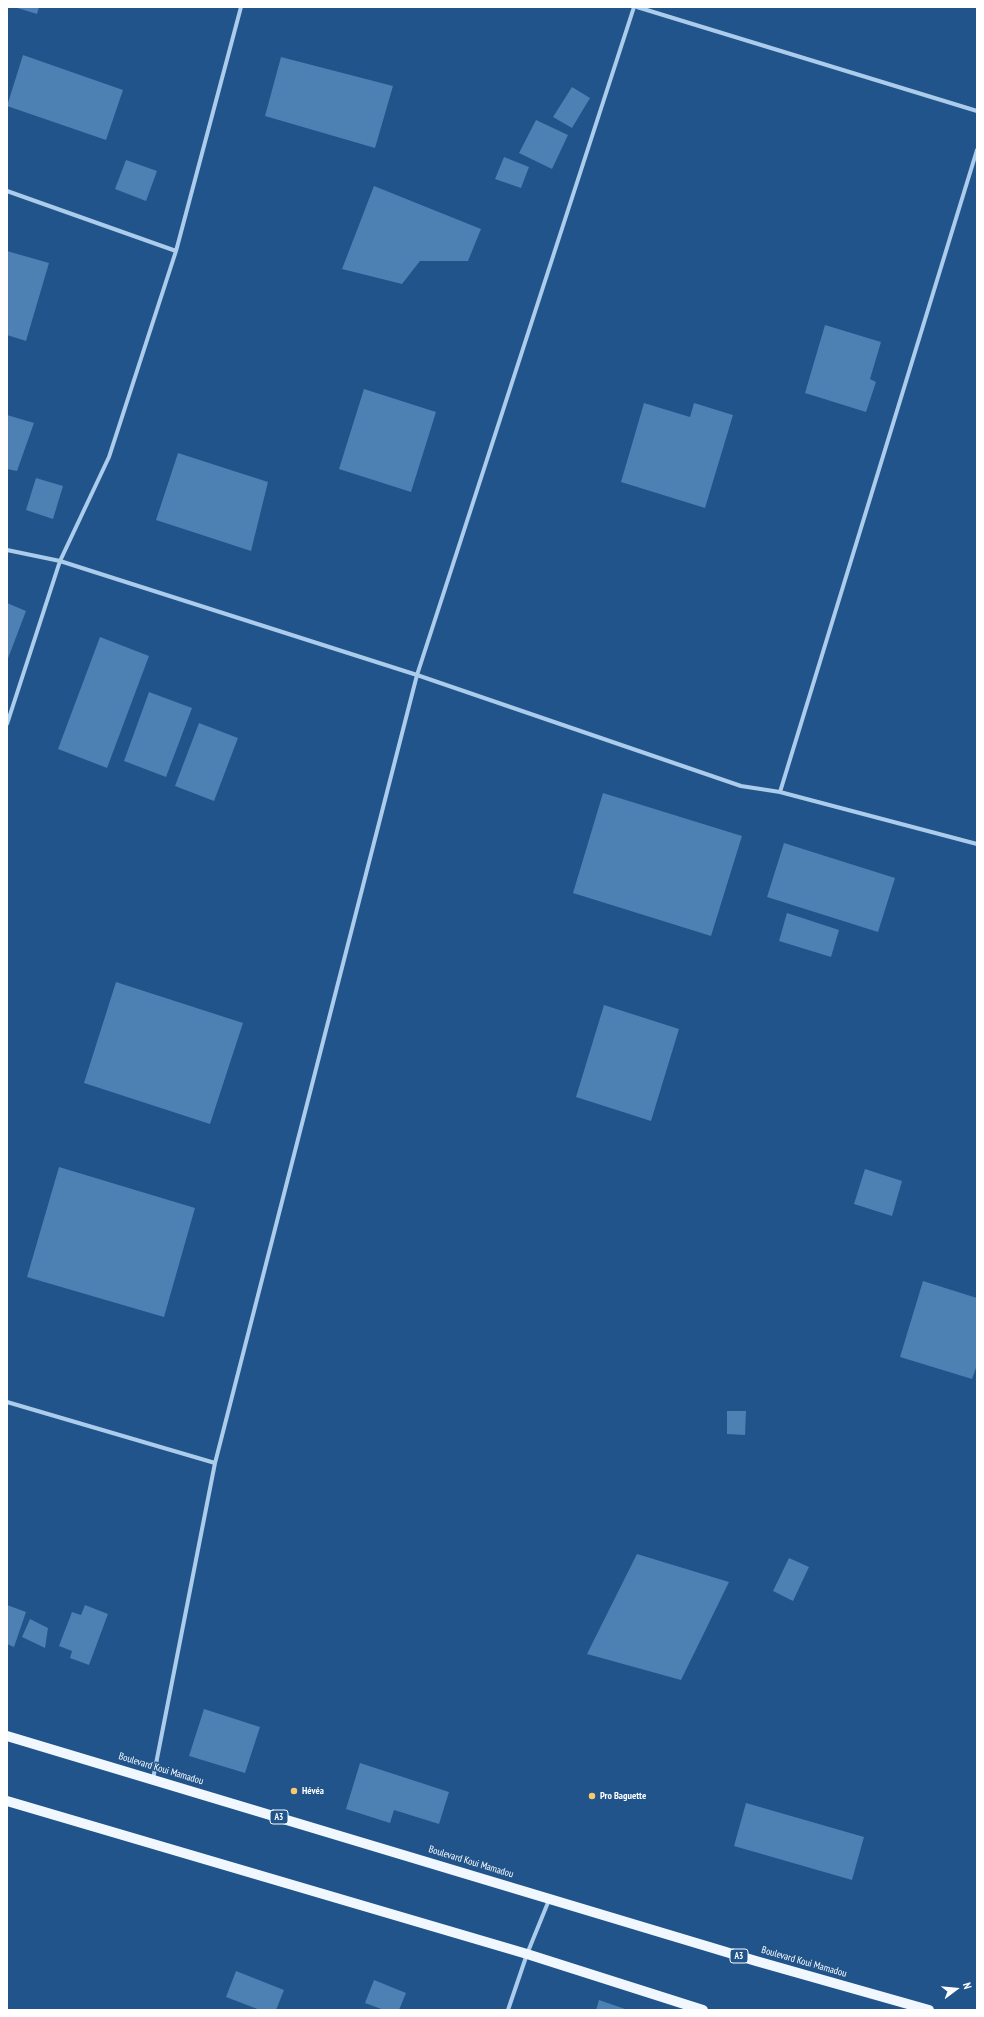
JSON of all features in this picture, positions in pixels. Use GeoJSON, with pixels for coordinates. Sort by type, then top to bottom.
{"type":"FeatureCollection","features":[{"type":"Feature","properties":{"kind":"main road","name":"Boulevard Koui Mamadou"},"geometry":{"type":"LineString","coordinates":[[7,1736],[756,1961],[929,2010]]}},
{"type":"Feature","properties":{"kind":"main road"},"geometry":{"type":"LineString","coordinates":[[7,1801],[527,1954],[703,2010]]}},
{"type":"Feature","properties":{"kind":"street"},"geometry":{"type":"LineString","coordinates":[[7,724],[60,562],[109,457],[176,251],[241,7]]}},
{"type":"Feature","properties":{"kind":"street"},"geometry":{"type":"LineString","coordinates":[[153,1779],[215,1463],[417,675],[635,7],[977,111]]}},
{"type":"Feature","properties":{"kind":"street"},"geometry":{"type":"LineString","coordinates":[[780,792],[977,150]]}},
{"type":"Feature","properties":{"kind":"street"},"geometry":{"type":"LineString","coordinates":[[7,191],[176,251]]}},
{"type":"Feature","properties":{"kind":"street"},"geometry":{"type":"LineString","coordinates":[[7,550],[60,562],[417,675],[741,786],[780,792],[977,844]]}},
{"type":"Feature","properties":{"kind":"street"},"geometry":{"type":"LineString","coordinates":[[7,1402],[215,1463]]}},
{"type":"Feature","properties":{"kind":"street"},"geometry":{"type":"LineString","coordinates":[[508,2010],[527,1954],[550,1898]]}},
{"type":"Feature","properties":{"kind":"building"},"geometry":{"type":"Polygon","coordinates":[[[14,7],[39,7],[37,14],[14,7]]]}},
{"type":"Feature","properties":{"kind":"building"},"geometry":{"type":"Polygon","coordinates":[[[23,55],[123,90],[106,140],[7,106],[23,55]]]}},
{"type":"Feature","properties":{"kind":"building"},"geometry":{"type":"Polygon","coordinates":[[[281,57],[393,86],[375,148],[265,116],[281,57]]]}},
{"type":"Feature","properties":{"kind":"building"},"geometry":{"type":"Polygon","coordinates":[[[572,87],[590,98],[572,128],[553,117],[572,87]]]}},
{"type":"Feature","properties":{"kind":"building"},"geometry":{"type":"Polygon","coordinates":[[[536,120],[568,135],[552,169],[519,153],[536,120]]]}},
{"type":"Feature","properties":{"kind":"building"},"geometry":{"type":"Polygon","coordinates":[[[504,157],[529,167],[521,188],[495,179],[504,157]]]}},
{"type":"Feature","properties":{"kind":"building"},"geometry":{"type":"Polygon","coordinates":[[[126,160],[157,171],[146,201],[115,189],[126,160]]]}},
{"type":"Feature","properties":{"kind":"building"},"geometry":{"type":"Polygon","coordinates":[[[374,186],[481,229],[468,261],[420,261],[402,284],[342,269],[374,186]]]}},
{"type":"Feature","properties":{"kind":"building"},"geometry":{"type":"Polygon","coordinates":[[[7,251],[49,263],[26,341],[7,335],[7,251]]]}},
{"type":"Feature","properties":{"kind":"building"},"geometry":{"type":"Polygon","coordinates":[[[825,325],[881,342],[870,379],[876,382],[866,412],[805,393],[825,325]]]}},
{"type":"Feature","properties":{"kind":"building"},"geometry":{"type":"Polygon","coordinates":[[[364,389],[436,412],[411,492],[339,469],[364,389]]]}},
{"type":"Feature","properties":{"kind":"building"},"geometry":{"type":"Polygon","coordinates":[[[644,403],[690,417],[694,403],[733,415],[705,508],[621,482],[644,403]]]}},
{"type":"Feature","properties":{"kind":"building"},"geometry":{"type":"Polygon","coordinates":[[[7,415],[34,423],[17,471],[7,469],[7,415]]]}},
{"type":"Feature","properties":{"kind":"building"},"geometry":{"type":"Polygon","coordinates":[[[178,453],[268,482],[251,551],[156,520],[178,453]]]}},
{"type":"Feature","properties":{"kind":"building"},"geometry":{"type":"Polygon","coordinates":[[[36,478],[63,486],[53,519],[26,510],[36,478]]]}},
{"type":"Feature","properties":{"kind":"building"},"geometry":{"type":"Polygon","coordinates":[[[7,603],[26,611],[7,661],[7,603]]]}},
{"type":"Feature","properties":{"kind":"building"},"geometry":{"type":"Polygon","coordinates":[[[100,637],[149,656],[107,768],[58,749],[100,637]]]}},
{"type":"Feature","properties":{"kind":"building"},"geometry":{"type":"Polygon","coordinates":[[[149,692],[192,708],[166,777],[124,761],[149,692]]]}},
{"type":"Feature","properties":{"kind":"building"},"geometry":{"type":"Polygon","coordinates":[[[199,723],[238,738],[214,801],[175,786],[199,723]]]}},
{"type":"Feature","properties":{"kind":"building"},"geometry":{"type":"Polygon","coordinates":[[[603,793],[742,836],[711,936],[573,893],[603,793]]]}},
{"type":"Feature","properties":{"kind":"building"},"geometry":{"type":"Polygon","coordinates":[[[784,843],[895,878],[878,932],[767,897],[784,843]]]}},
{"type":"Feature","properties":{"kind":"building"},"geometry":{"type":"Polygon","coordinates":[[[787,913],[839,930],[831,957],[779,941],[787,913]]]}},
{"type":"Feature","properties":{"kind":"building"},"geometry":{"type":"Polygon","coordinates":[[[116,982],[243,1023],[210,1124],[84,1083],[116,982]]]}},
{"type":"Feature","properties":{"kind":"building"},"geometry":{"type":"Polygon","coordinates":[[[604,1005],[679,1029],[651,1121],[576,1097],[604,1005]]]}},
{"type":"Feature","properties":{"kind":"building"},"geometry":{"type":"Polygon","coordinates":[[[59,1167],[195,1208],[164,1317],[27,1277],[59,1167]]]}},
{"type":"Feature","properties":{"kind":"building"},"geometry":{"type":"Polygon","coordinates":[[[865,1169],[902,1181],[892,1216],[854,1204],[865,1169]]]}},
{"type":"Feature","properties":{"kind":"building"},"geometry":{"type":"Polygon","coordinates":[[[923,1281],[977,1298],[977,1365],[972,1379],[900,1357],[923,1281]]]}},
{"type":"Feature","properties":{"kind":"building"},"geometry":{"type":"Polygon","coordinates":[[[727,1411],[746,1411],[745,1435],[727,1434],[727,1411]]]}},
{"type":"Feature","properties":{"kind":"building"},"geometry":{"type":"Polygon","coordinates":[[[637,1554],[729,1582],[681,1680],[587,1654],[637,1554]]]}},
{"type":"Feature","properties":{"kind":"building"},"geometry":{"type":"Polygon","coordinates":[[[789,1558],[809,1567],[793,1601],[773,1591],[789,1558]]]}},
{"type":"Feature","properties":{"kind":"building"},"geometry":{"type":"Polygon","coordinates":[[[7,1605],[26,1612],[14,1647],[7,1644],[7,1605]]]}},
{"type":"Feature","properties":{"kind":"building"},"geometry":{"type":"Polygon","coordinates":[[[85,1605],[108,1614],[89,1665],[70,1658],[72,1651],[59,1646],[72,1612],[81,1615],[85,1605]]]}},
{"type":"Feature","properties":{"kind":"building"},"geometry":{"type":"Polygon","coordinates":[[[30,1619],[48,1628],[45,1648],[22,1637],[30,1619]]]}},
{"type":"Feature","properties":{"kind":"building"},"geometry":{"type":"Polygon","coordinates":[[[204,1709],[260,1727],[245,1773],[189,1756],[204,1709]]]}},
{"type":"Feature","properties":{"kind":"building"},"geometry":{"type":"Polygon","coordinates":[[[360,1763],[449,1792],[439,1824],[394,1810],[390,1823],[346,1809],[360,1763]]]}},
{"type":"Feature","properties":{"kind":"building"},"geometry":{"type":"Polygon","coordinates":[[[746,1803],[864,1837],[852,1880],[734,1846],[746,1803]]]}},
{"type":"Feature","properties":{"kind":"building"},"geometry":{"type":"Polygon","coordinates":[[[236,1971],[284,1990],[276,2010],[260,2010],[226,1997],[236,1971]]]}},
{"type":"Feature","properties":{"kind":"building"},"geometry":{"type":"Polygon","coordinates":[[[374,1980],[406,1993],[399,2010],[384,2010],[365,2003],[374,1980]]]}},
{"type":"Feature","properties":{"kind":"building"},"geometry":{"type":"Polygon","coordinates":[[[599,2000],[628,2010],[596,2010],[599,2000]]]}},
{"type":"Feature","properties":{"kind":"place","name":"Hévéa"},"geometry":{"type":"Point","coordinates":[294,1791]}},
{"type":"Feature","properties":{"kind":"place","name":"Pro Baguette"},"geometry":{"type":"Point","coordinates":[592,1796]}}]}
